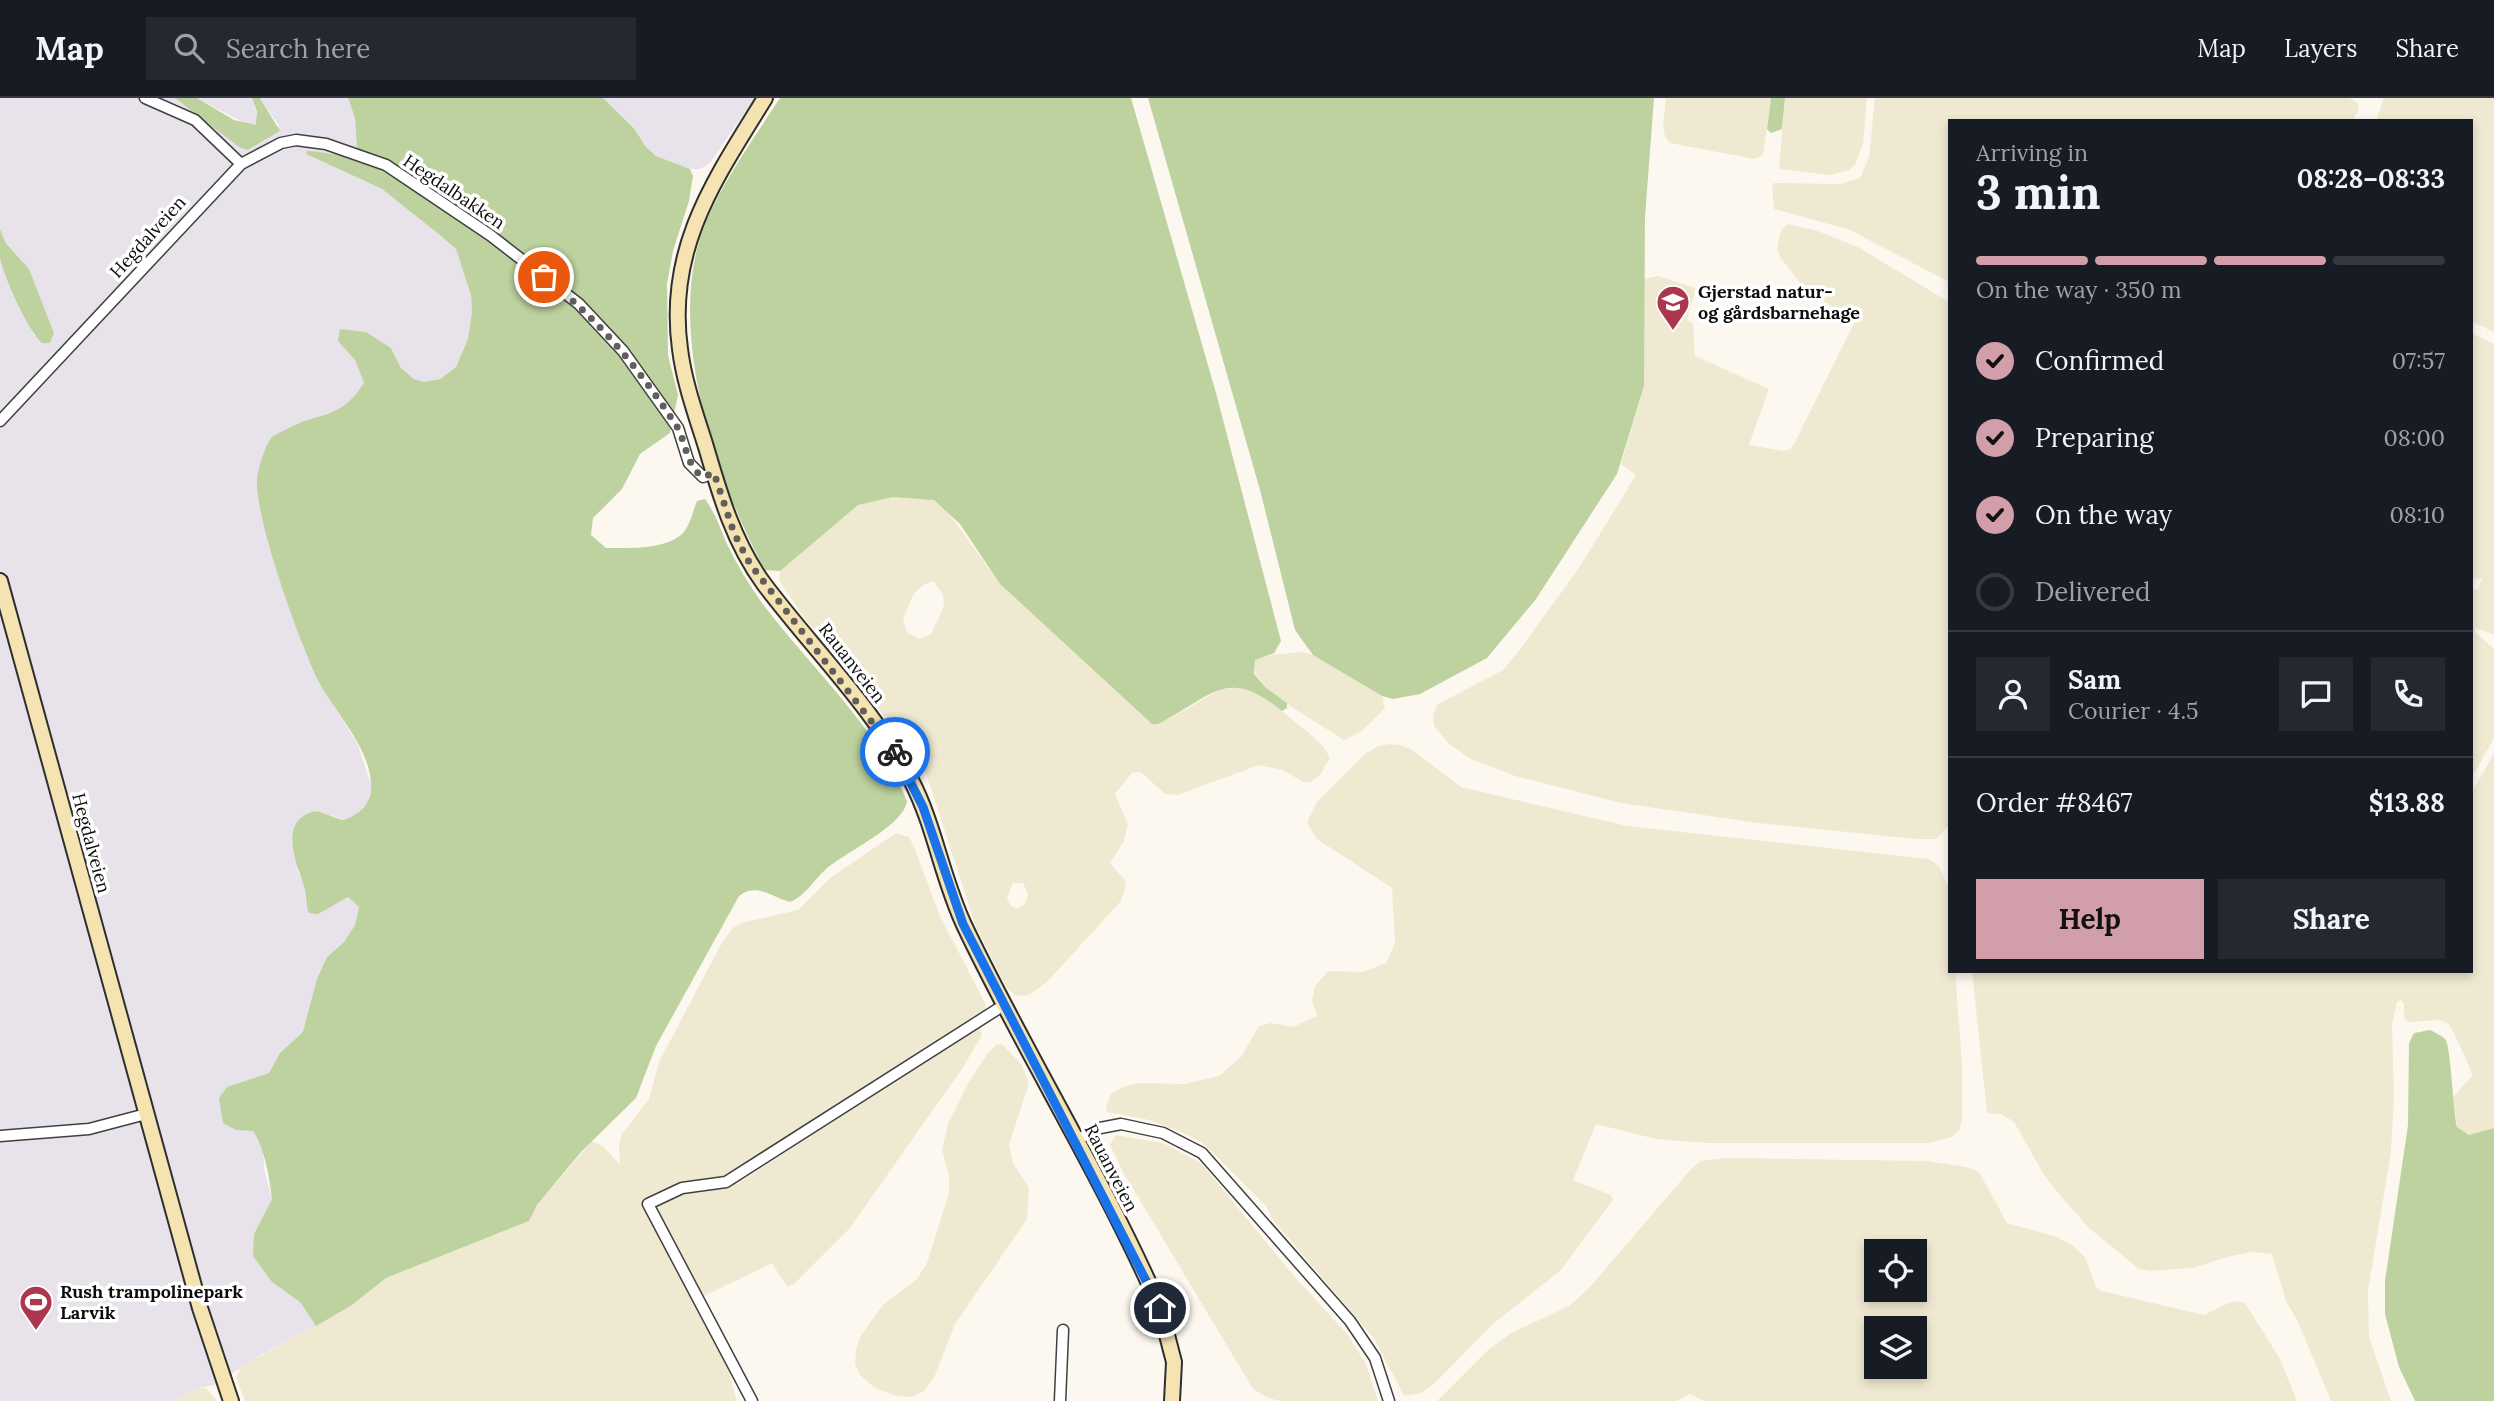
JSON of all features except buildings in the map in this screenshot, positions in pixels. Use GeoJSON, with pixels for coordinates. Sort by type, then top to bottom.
{"type":"FeatureCollection","features":[{"type":"Feature","properties":{"kind":"main road","name":"Rauanveien"},"geometry":{"type":"LineString","coordinates":[[765,98],[704,199],[691,231],[680,272],[677,317],[680,351],[714,473],[734,533],[750,564],[855,696],[910,778],[928,819],[954,903],[1160,1308],[1174,1362],[1172,1401]]}},
{"type":"Feature","properties":{"kind":"main road","name":"Hegdalveien"},"geometry":{"type":"LineString","coordinates":[[0,582],[200,1308],[232,1401]]}},
{"type":"Feature","properties":{"kind":"street"},"geometry":{"type":"LineString","coordinates":[[145,98],[195,120],[241,164]]}},
{"type":"Feature","properties":{"kind":"street","name":"Hegdalbakken"},"geometry":{"type":"LineString","coordinates":[[241,164],[264,149],[296,141],[326,144],[386,165],[490,235],[579,304],[623,351],[678,428],[694,471],[703,477],[714,473]]}},
{"type":"Feature","properties":{"kind":"street","name":"Hegdalveien"},"geometry":{"type":"LineString","coordinates":[[0,421],[241,164]]}},
{"type":"Feature","properties":{"kind":"street"},"geometry":{"type":"LineString","coordinates":[[752,1401],[648,1204],[682,1188],[726,1182],[1004,1004]]}},
{"type":"Feature","properties":{"kind":"street"},"geometry":{"type":"LineString","coordinates":[[0,1136],[89,1129],[146,1114]]}},
{"type":"Feature","properties":{"kind":"street"},"geometry":{"type":"LineString","coordinates":[[1076,1141],[1095,1129],[1122,1124],[1163,1133],[1202,1153],[1350,1321],[1375,1358],[1389,1401]]}},
{"type":"Feature","properties":{"kind":"street"},"geometry":{"type":"LineString","coordinates":[[1060,1401],[1063,1330]]}},
{"type":"Feature","properties":{"kind":"shaded area"},"geometry":{"type":"Polygon","coordinates":[[[0,98],[175,98],[248,150],[266,140],[279,126],[260,98],[348,98],[355,118],[357,151],[345,156],[312,157],[382,189],[456,249],[471,295],[468,339],[456,367],[440,379],[424,382],[414,379],[401,368],[391,348],[338,341],[355,360],[364,383],[352,403],[329,415],[296,424],[302,644],[319,682],[358,745],[371,785],[368,802],[358,815],[344,820],[321,812],[297,870],[305,887],[306,904],[318,913],[348,897],[359,907],[355,925],[344,942],[327,957],[304,1032],[280,1053],[269,1073],[227,1087],[236,1129],[253,1130],[263,1144],[264,1168],[272,1199],[254,1234],[272,1282],[300,1302],[316,1326],[262,1354],[215,1385],[199,1388],[175,1401],[0,1401],[0,258],[34,336],[54,333],[29,269],[6,242],[0,229],[0,98]]]}},
{"type":"Feature","properties":{"kind":"shaded area"},"geometry":{"type":"Polygon","coordinates":[[[197,98],[252,98],[259,121],[256,125],[248,125],[197,98]]]}},
{"type":"Feature","properties":{"kind":"shaded area"},"geometry":{"type":"Polygon","coordinates":[[[603,98],[755,98],[710,163],[700,169],[690,169],[656,156],[646,147],[634,127],[603,98]]]}},
{"type":"Feature","properties":{"kind":"shaded area"},"geometry":{"type":"Polygon","coordinates":[[[1666,98],[1771,98],[1763,155],[1754,159],[1670,143],[1665,137],[1663,124],[1666,98]]]}},
{"type":"Feature","properties":{"kind":"shaded area"},"geometry":{"type":"Polygon","coordinates":[[[1785,98],[1867,98],[1863,144],[1855,165],[1849,170],[1830,175],[1779,169],[1785,98]]]}},
{"type":"Feature","properties":{"kind":"shaded area"},"geometry":{"type":"Polygon","coordinates":[[[1875,98],[2349,98],[2358,103],[2359,108],[2354,119],[1948,119],[1948,281],[1850,230],[1774,209],[1774,183],[1840,184],[1860,178],[1869,157],[1875,98]]]}},
{"type":"Feature","properties":{"kind":"shaded area"},"geometry":{"type":"Polygon","coordinates":[[[2384,98],[2494,98],[2494,332],[2473,322],[2473,119],[2377,119],[2384,98]]]}},
{"type":"Feature","properties":{"kind":"shaded area"},"geometry":{"type":"Polygon","coordinates":[[[1787,224],[1815,230],[1858,247],[1948,301],[1948,826],[1936,839],[1758,823],[1621,803],[1515,776],[1471,759],[1449,744],[1434,726],[1433,715],[1438,704],[1503,670],[1521,648],[1579,568],[1636,475],[1621,464],[1644,386],[1643,279],[1658,276],[1696,288],[1687,320],[1693,323],[1695,356],[1769,389],[1749,445],[1784,451],[1790,449],[1795,442],[1855,321],[1805,290],[1777,250],[1782,229],[1787,224]]]}},
{"type":"Feature","properties":{"kind":"shaded area"},"geometry":{"type":"Polygon","coordinates":[[[2473,334],[2494,344],[2494,635],[2476,628],[2475,632],[2494,649],[2494,738],[2473,775],[2473,589],[2478,590],[2482,579],[2473,578],[2473,334]]]}},
{"type":"Feature","properties":{"kind":"shaded area"},"geometry":{"type":"Polygon","coordinates":[[[893,497],[918,497],[934,500],[945,508],[1000,584],[1152,724],[1169,719],[1221,689],[1245,687],[1266,698],[1310,734],[1323,746],[1330,758],[1320,775],[1311,782],[1303,782],[1283,770],[1259,765],[1178,795],[1165,794],[1141,772],[1133,772],[1115,794],[1128,824],[1124,841],[1110,863],[1126,885],[1121,901],[1047,982],[1029,995],[1016,996],[1007,988],[976,927],[923,764],[802,615],[779,580],[780,571],[785,565],[858,505],[893,497]],[[933,581],[923,585],[914,594],[903,618],[907,632],[919,639],[931,634],[944,606],[943,594],[933,581]],[[1013,883],[1007,898],[1011,906],[1018,908],[1025,904],[1028,894],[1023,883],[1013,883]]]}},
{"type":"Feature","properties":{"kind":"shaded area"},"geometry":{"type":"Polygon","coordinates":[[[1302,652],[1313,655],[1382,696],[1385,708],[1361,732],[1344,740],[1266,688],[1255,674],[1255,660],[1261,656],[1302,652]]]}},
{"type":"Feature","properties":{"kind":"shaded area"},"geometry":{"type":"Polygon","coordinates":[[[1401,745],[1414,751],[1461,787],[1627,826],[1929,859],[1939,866],[1948,887],[1948,973],[1955,973],[1962,1063],[1962,1120],[1959,1130],[1952,1137],[1930,1143],[1706,1143],[1656,1139],[1596,1124],[1573,1180],[1611,1195],[1613,1200],[1561,1270],[1493,1324],[1437,1381],[1421,1393],[1404,1396],[1375,1340],[1273,1220],[1266,1206],[1213,1153],[1201,1142],[1181,1132],[1149,1120],[1107,1112],[1106,1106],[1111,1094],[1125,1086],[1139,1083],[1184,1084],[1219,1076],[1241,1057],[1259,1026],[1271,1023],[1293,1027],[1317,1016],[1312,1000],[1315,986],[1328,971],[1363,972],[1386,963],[1395,943],[1392,888],[1317,839],[1307,822],[1317,802],[1364,755],[1376,747],[1401,745]]]}},
{"type":"Feature","properties":{"kind":"shaded area"},"geometry":{"type":"Polygon","coordinates":[[[2494,753],[2494,1128],[2469,1135],[2457,1127],[2453,1097],[2473,1075],[2453,1031],[2449,1024],[2440,1020],[2409,1022],[2404,1018],[2404,1004],[2401,1000],[2397,1002],[2392,1024],[2394,1097],[2391,1152],[2368,1291],[2369,1337],[2391,1401],[2331,1401],[2298,1322],[2286,1301],[2272,1254],[2252,1252],[2193,1268],[2150,1271],[2139,1269],[2089,1228],[2063,1199],[2044,1175],[2014,1122],[2001,1114],[1987,1113],[1972,973],[2473,973],[2473,790],[2494,753]]]}},
{"type":"Feature","properties":{"kind":"shaded area"},"geometry":{"type":"Polygon","coordinates":[[[896,833],[909,837],[940,916],[986,1005],[985,1009],[733,1170],[737,1184],[980,1026],[982,1035],[962,1069],[849,1229],[794,1284],[787,1287],[772,1263],[694,1301],[727,1365],[737,1401],[245,1401],[236,1377],[242,1366],[352,1305],[386,1278],[528,1221],[537,1205],[592,1141],[604,1147],[620,1165],[619,1145],[622,1134],[649,1099],[659,1062],[732,928],[745,922],[798,910],[830,878],[896,833]]]}},
{"type":"Feature","properties":{"kind":"shaded area"},"geometry":{"type":"Polygon","coordinates":[[[1002,1044],[1021,1064],[1029,1083],[1009,1145],[1013,1163],[1029,1188],[1027,1219],[955,1324],[934,1378],[924,1391],[911,1397],[896,1396],[875,1388],[860,1375],[855,1364],[856,1350],[860,1337],[883,1305],[917,1279],[927,1263],[949,1193],[949,1176],[942,1150],[948,1124],[968,1083],[988,1053],[996,1045],[1002,1044]]]}},
{"type":"Feature","properties":{"kind":"shaded area"},"geometry":{"type":"Polygon","coordinates":[[[1116,1135],[1163,1143],[1201,1163],[1294,1276],[1348,1335],[1366,1364],[1378,1401],[1281,1401],[1268,1398],[1253,1389],[1123,1172],[1110,1145],[1116,1135]]]}},
{"type":"Feature","properties":{"kind":"shaded area"},"geometry":{"type":"Polygon","coordinates":[[[1728,1158],[1927,1161],[1966,1167],[1979,1172],[2007,1223],[2057,1237],[2073,1246],[2085,1257],[2096,1287],[2102,1291],[2204,1315],[2233,1301],[2245,1303],[2279,1357],[2297,1401],[1704,1401],[1690,1394],[1676,1401],[1437,1401],[1488,1350],[1511,1333],[1569,1306],[1589,1288],[1700,1161],[1728,1158]]]}},
{"type":"Feature","properties":{"kind":"shaded area"},"geometry":{"type":"Polygon","coordinates":[[[199,1388],[206,1388],[217,1401],[175,1401],[199,1388]]]}},
{"type":"Feature","properties":{"kind":"green space"},"geometry":{"type":"Polygon","coordinates":[[[175,98],[197,98],[234,120],[256,125],[257,112],[252,98],[260,98],[280,131],[248,150],[239,147],[175,98]]]}},
{"type":"Feature","properties":{"kind":"green space"},"geometry":{"type":"Polygon","coordinates":[[[348,98],[603,98],[634,128],[646,147],[656,156],[690,169],[693,176],[689,201],[673,251],[667,284],[668,355],[678,395],[670,433],[640,454],[622,489],[593,518],[591,535],[606,548],[646,547],[667,543],[683,533],[697,501],[705,499],[754,592],[879,748],[907,801],[896,820],[825,870],[795,900],[790,902],[758,890],[739,896],[656,1046],[636,1098],[581,1152],[537,1205],[529,1221],[386,1278],[352,1305],[316,1326],[300,1302],[272,1282],[253,1256],[254,1234],[272,1199],[268,1173],[253,1131],[236,1130],[223,1123],[219,1098],[227,1087],[269,1073],[280,1053],[303,1032],[317,979],[327,957],[344,942],[355,925],[359,907],[348,897],[318,914],[309,913],[305,889],[294,856],[295,825],[302,817],[316,811],[344,820],[350,818],[367,804],[371,786],[365,758],[319,682],[290,610],[261,515],[257,490],[258,473],[272,437],[297,424],[337,410],[355,395],[364,383],[355,360],[338,341],[340,329],[366,332],[391,348],[401,368],[414,379],[424,382],[440,379],[456,367],[468,339],[472,311],[471,295],[456,249],[382,189],[306,154],[307,151],[338,155],[357,151],[355,118],[348,98]]]}},
{"type":"Feature","properties":{"kind":"green space"},"geometry":{"type":"Polygon","coordinates":[[[780,98],[1131,98],[1216,393],[1281,641],[1274,653],[1255,660],[1254,674],[1266,688],[1287,703],[1287,708],[1282,711],[1263,697],[1247,690],[1232,688],[1219,690],[1158,724],[1152,724],[1000,584],[960,524],[934,500],[893,497],[858,505],[780,571],[765,570],[746,533],[713,447],[693,353],[690,306],[694,262],[706,222],[731,174],[780,98]]]}},
{"type":"Feature","properties":{"kind":"green space"},"geometry":{"type":"Polygon","coordinates":[[[1148,98],[1654,98],[1645,217],[1644,386],[1617,474],[1536,599],[1487,658],[1420,694],[1393,699],[1382,696],[1313,655],[1295,630],[1260,490],[1148,98]]]}},
{"type":"Feature","properties":{"kind":"green space"},"geometry":{"type":"Polygon","coordinates":[[[1771,98],[1785,98],[1782,129],[1771,133],[1767,129],[1771,98]]]}},
{"type":"Feature","properties":{"kind":"green space"},"geometry":{"type":"Polygon","coordinates":[[[0,229],[6,243],[29,269],[54,333],[50,343],[42,343],[36,337],[11,290],[0,258],[0,229]]]}},
{"type":"Feature","properties":{"kind":"green space"},"geometry":{"type":"Polygon","coordinates":[[[2430,1030],[2445,1039],[2447,1044],[2457,1127],[2469,1135],[2494,1128],[2494,1401],[2415,1401],[2399,1367],[2385,1314],[2385,1281],[2408,1125],[2409,1043],[2414,1033],[2430,1030]]]}},
{"type":"Feature","properties":{"kind":"way so far"},"geometry":{"type":"LineString","coordinates":[[544,277],[579,304],[623,351],[678,428],[694,471],[703,477],[714,473],[734,533],[750,564],[855,696],[895,752]]}},
{"type":"Feature","properties":{"kind":"place","name":"Gjerstad natur- og gårdsbarnehage"},"geometry":{"type":"Point","coordinates":[1673,332]}},
{"type":"Feature","properties":{"kind":"place","name":"Rush trampolinepark Larvik"},"geometry":{"type":"Point","coordinates":[36,1332]}},
{"type":"Feature","properties":{"kind":"route"},"geometry":{"type":"LineString","coordinates":[[895,752],[923,807],[963,924],[1160,1308]]}}]}
